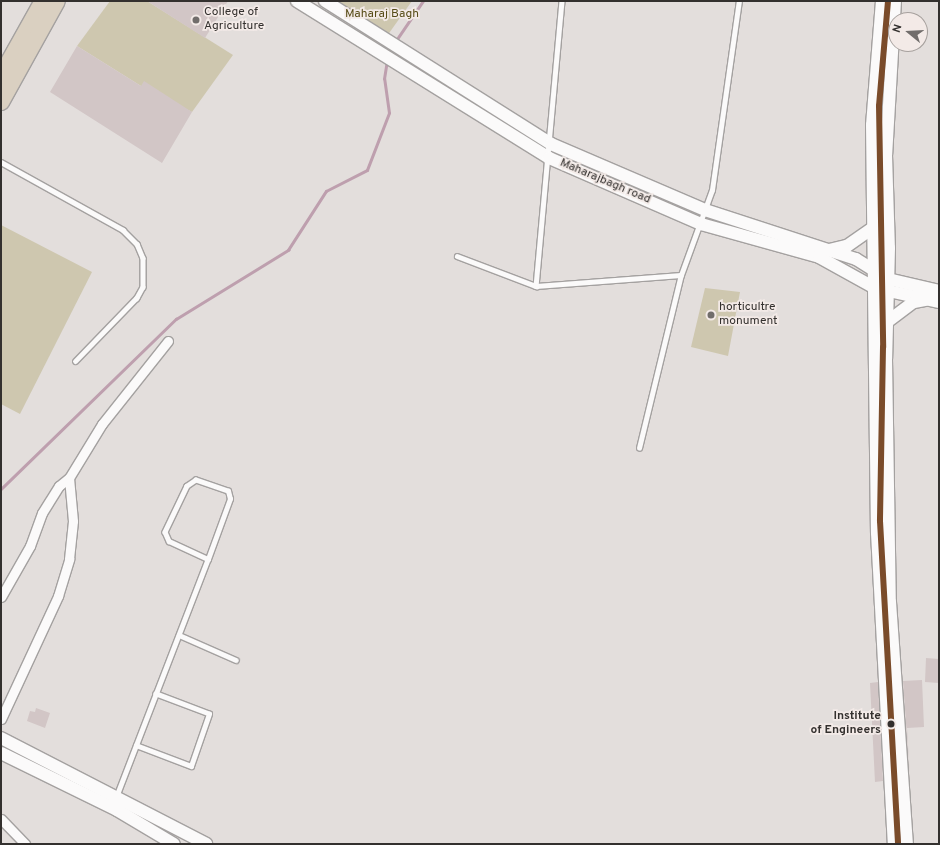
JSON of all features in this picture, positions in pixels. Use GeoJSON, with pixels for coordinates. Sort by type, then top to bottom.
{"type":"FeatureCollection","features":[{"type":"Feature","properties":{"kind":"highway"},"geometry":{"type":"LineString","coordinates":[[1,76],[42,1]]}},
{"type":"Feature","properties":{"kind":"highway"},"geometry":{"type":"LineString","coordinates":[[1,102],[57,1]]}},
{"type":"Feature","properties":{"kind":"main road","name":"Maharajbagh road"},"geometry":{"type":"LineString","coordinates":[[297,1],[405,70],[549,158],[700,224],[819,257],[875,288],[887,292],[939,302]]}},
{"type":"Feature","properties":{"kind":"main road","name":"Maharajbagh road"},"geometry":{"type":"LineString","coordinates":[[325,1],[551,144],[705,210],[856,259],[888,279],[939,291]]}},
{"type":"Feature","properties":{"kind":"main road"},"geometry":{"type":"LineString","coordinates":[[882,1],[872,125],[877,533],[894,844]]}},
{"type":"Feature","properties":{"kind":"main road"},"geometry":{"type":"LineString","coordinates":[[895,1],[886,155],[890,602],[907,844]]}},
{"type":"Feature","properties":{"kind":"main road"},"geometry":{"type":"LineString","coordinates":[[829,250],[847,246],[874,228]]}},
{"type":"Feature","properties":{"kind":"main road"},"geometry":{"type":"LineString","coordinates":[[887,322],[914,302],[926,300]]}},
{"type":"Feature","properties":{"kind":"main road"},"geometry":{"type":"LineString","coordinates":[[1,738],[115,799],[206,844]]}},
{"type":"Feature","properties":{"kind":"main road"},"geometry":{"type":"LineString","coordinates":[[1,754],[117,810],[174,844]]}},
{"type":"Feature","properties":{"kind":"street"},"geometry":{"type":"LineString","coordinates":[[1,597],[30,546],[42,513],[59,486],[69,478],[102,424],[168,341]]}},
{"type":"Feature","properties":{"kind":"street"},"geometry":{"type":"LineString","coordinates":[[1,719],[58,596],[69,559],[73,521],[69,478]]}},
{"type":"Feature","properties":{"kind":"street"},"geometry":{"type":"LineString","coordinates":[[1,819],[25,844]]}},
{"type":"Feature","properties":{"kind":"lane"},"geometry":{"type":"LineString","coordinates":[[536,286],[551,144],[562,1]]}},
{"type":"Feature","properties":{"kind":"lane"},"geometry":{"type":"LineString","coordinates":[[639,448],[681,275],[712,190],[739,1]]}},
{"type":"Feature","properties":{"kind":"lane"},"geometry":{"type":"LineString","coordinates":[[1,162],[123,230],[137,244],[143,258],[143,287],[138,298],[76,361]]}},
{"type":"Feature","properties":{"kind":"lane"},"geometry":{"type":"LineString","coordinates":[[457,256],[536,286],[681,275]]}},
{"type":"Feature","properties":{"kind":"lane"},"geometry":{"type":"LineString","coordinates":[[115,799],[208,559],[230,499],[228,491],[196,480],[187,486],[165,532],[169,541],[208,559]]}},
{"type":"Feature","properties":{"kind":"lane"},"geometry":{"type":"LineString","coordinates":[[178,635],[236,660]]}},
{"type":"Feature","properties":{"kind":"lane"},"geometry":{"type":"LineString","coordinates":[[136,745],[191,766],[209,714],[156,694]]}},
{"type":"Feature","properties":{"kind":"green space"},"geometry":{"type":"Polygon","coordinates":[[[110,1],[147,1],[233,55],[192,112],[141,86],[77,46],[110,1]]]}},
{"type":"Feature","properties":{"kind":"green space","name":"Maharaj Bagh"},"geometry":{"type":"Polygon","coordinates":[[[335,1],[412,1],[387,36],[335,1]]]}},
{"type":"Feature","properties":{"kind":"green space"},"geometry":{"type":"Polygon","coordinates":[[[1,225],[92,272],[20,414],[1,404],[1,225]]]}},
{"type":"Feature","properties":{"kind":"green space"},"geometry":{"type":"Polygon","coordinates":[[[705,288],[740,292],[728,356],[691,347],[705,288]]]}},
{"type":"Feature","properties":{"kind":"building","name":"College of Agriculture"},"geometry":{"type":"Polygon","coordinates":[[[147,1],[228,1],[205,38],[147,1]]]}},
{"type":"Feature","properties":{"kind":"building"},"geometry":{"type":"Polygon","coordinates":[[[77,46],[141,86],[144,81],[192,112],[162,163],[50,92],[77,46]]]}},
{"type":"Feature","properties":{"kind":"building"},"geometry":{"type":"Polygon","coordinates":[[[926,658],[939,659],[939,683],[925,682],[926,658]]]}},
{"type":"Feature","properties":{"kind":"building"},"geometry":{"type":"Polygon","coordinates":[[[922,680],[924,727],[907,728],[910,780],[903,681],[922,680]]]}},
{"type":"Feature","properties":{"kind":"building"},"geometry":{"type":"Polygon","coordinates":[[[878,682],[883,781],[875,782],[870,683],[878,682]]]}},
{"type":"Feature","properties":{"kind":"building"},"geometry":{"type":"Polygon","coordinates":[[[36,708],[50,713],[45,728],[27,721],[30,711],[35,712],[36,708]]]}},
{"type":"Feature","properties":{"kind":"waterway"},"geometry":{"type":"LineString","coordinates":[[395,42],[423,1]]}},
{"type":"Feature","properties":{"kind":"waterway"},"geometry":{"type":"LineString","coordinates":[[1,489],[176,319],[288,250],[326,191],[367,170],[389,113],[384,79],[387,61]]}},
{"type":"Feature","properties":{"kind":"transit line"},"geometry":{"type":"LineString","coordinates":[[888,1],[879,106],[883,347],[880,521],[898,844]]}},
{"type":"Feature","properties":{"kind":"place","name":"College of Agriculture"},"geometry":{"type":"Point","coordinates":[196,20]}},
{"type":"Feature","properties":{"kind":"place","name":"horticultre monument"},"geometry":{"type":"Point","coordinates":[711,315]}},
{"type":"Feature","properties":{"kind":"place","name":"Institute of Engineers"},"geometry":{"type":"Point","coordinates":[891,724]}}]}
